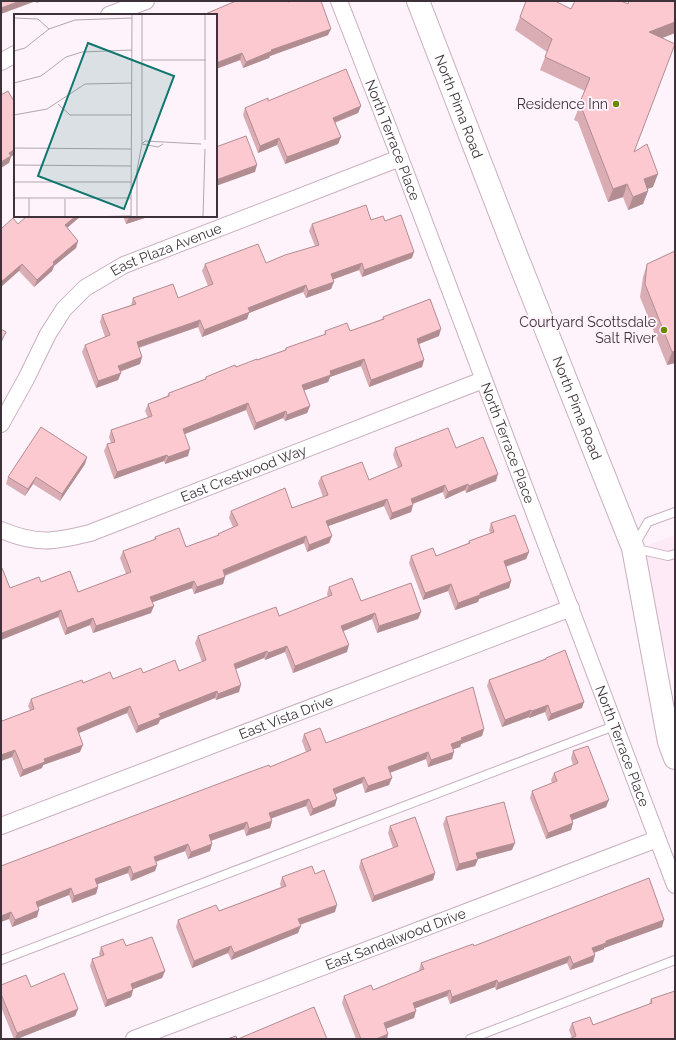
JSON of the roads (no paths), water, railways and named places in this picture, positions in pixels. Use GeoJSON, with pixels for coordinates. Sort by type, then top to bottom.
{"type":"FeatureCollection","features":[{"type":"Feature","properties":{"kind":"main road","name":"North Pima Road"},"geometry":{"type":"LineString","coordinates":[[418,1],[517,257],[633,548],[669,742],[675,758]]}},
{"type":"Feature","properties":{"kind":"street"},"geometry":{"type":"LineString","coordinates":[[112,14],[146,1]]}},
{"type":"Feature","properties":{"kind":"street","name":"North Terrace Place"},"geometry":{"type":"LineString","coordinates":[[340,1],[675,885]]}},
{"type":"Feature","properties":{"kind":"street"},"geometry":{"type":"LineString","coordinates":[[1,62],[14,55]]}},
{"type":"Feature","properties":{"kind":"street","name":"East Plaza Avenue"},"geometry":{"type":"LineString","coordinates":[[1,424],[26,379],[48,334],[64,309],[85,288],[124,265],[400,158]]}},
{"type":"Feature","properties":{"kind":"street","name":"East Crestwood Way"},"geometry":{"type":"LineString","coordinates":[[1,530],[16,536],[39,541],[62,540],[90,533],[483,380]]}},
{"type":"Feature","properties":{"kind":"street","name":"East Vista Drive"},"geometry":{"type":"LineString","coordinates":[[1,826],[571,608]]}},
{"type":"Feature","properties":{"kind":"street","name":"East Sandalwood Drive"},"geometry":{"type":"LineString","coordinates":[[134,1039],[657,839]]}},
{"type":"Feature","properties":{"kind":"lane"},"geometry":{"type":"LineString","coordinates":[[675,512],[648,522],[633,548],[668,556],[675,554]]}},
{"type":"Feature","properties":{"kind":"lane"},"geometry":{"type":"LineString","coordinates":[[1,960],[614,726]]}},
{"type":"Feature","properties":{"kind":"lane"},"geometry":{"type":"LineString","coordinates":[[470,1039],[675,960]]}},
{"type":"Feature","properties":{"kind":"place","name":"Residence Inn"},"geometry":{"type":"Point","coordinates":[616,104]}},
{"type":"Feature","properties":{"kind":"place","name":"Courtyard Scottsdale Salt River"},"geometry":{"type":"Point","coordinates":[664,330]}}]}
